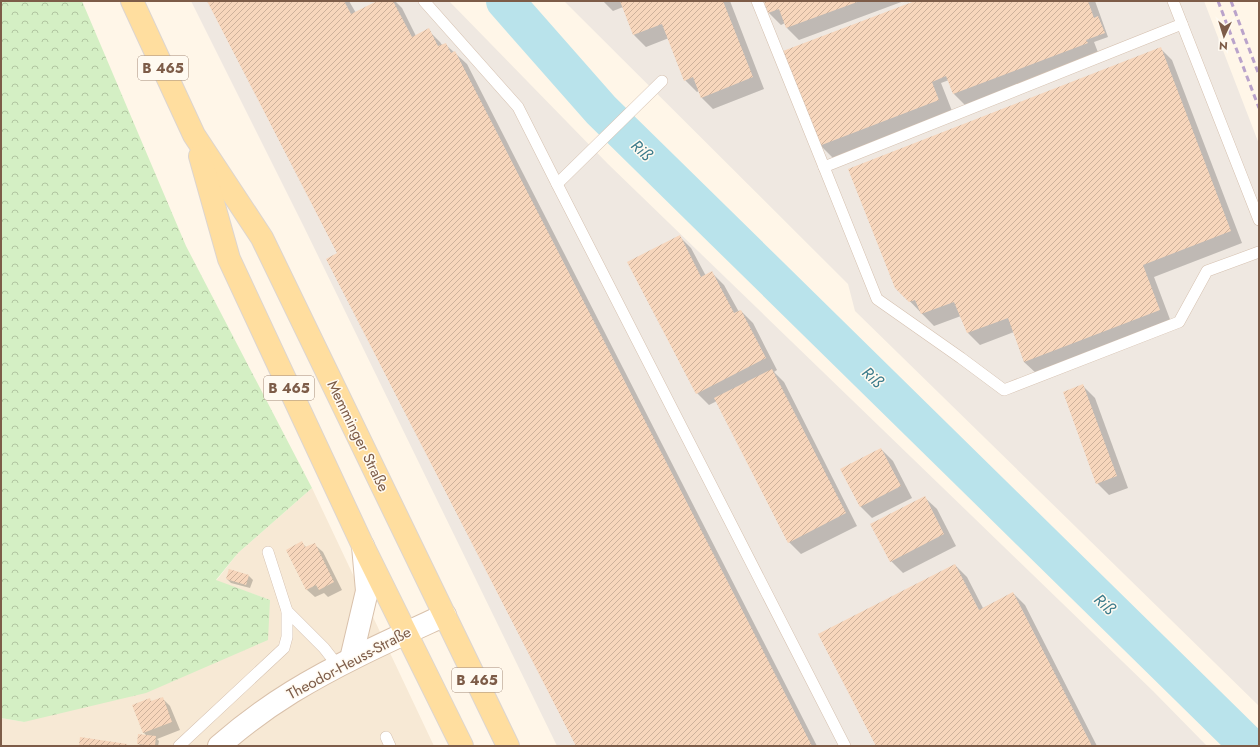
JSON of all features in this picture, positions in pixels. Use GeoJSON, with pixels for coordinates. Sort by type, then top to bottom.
{"type":"FeatureCollection","features":[{"type":"Feature","properties":{"kind":"main road","name":"Memminger Straße"},"geometry":{"type":"LineString","coordinates":[[132,1],[194,135],[262,238],[508,746]]}},
{"type":"Feature","properties":{"kind":"main road","name":"Memminger Straße"},"geometry":{"type":"LineString","coordinates":[[194,135],[229,259],[363,546],[462,746]]}},
{"type":"Feature","properties":{"kind":"street"},"geometry":{"type":"LineString","coordinates":[[345,662],[367,591],[363,546]]}},
{"type":"Feature","properties":{"kind":"street","name":"Theodor-Heuss-Straße"},"geometry":{"type":"LineString","coordinates":[[219,746],[250,720],[292,692],[345,662],[445,614]]}},
{"type":"Feature","properties":{"kind":"lane"},"geometry":{"type":"LineString","coordinates":[[424,1],[518,107],[845,746]]}},
{"type":"Feature","properties":{"kind":"lane"},"geometry":{"type":"LineString","coordinates":[[756,1],[876,299],[1004,390],[1179,322],[1206,271],[1259,252]]}},
{"type":"Feature","properties":{"kind":"lane"},"geometry":{"type":"LineString","coordinates":[[1173,1],[1259,220]]}},
{"type":"Feature","properties":{"kind":"lane"},"geometry":{"type":"LineString","coordinates":[[824,167],[1182,24]]}},
{"type":"Feature","properties":{"kind":"lane"},"geometry":{"type":"LineString","coordinates":[[557,184],[662,81]]}},
{"type":"Feature","properties":{"kind":"lane"},"geometry":{"type":"LineString","coordinates":[[179,746],[284,648],[287,637],[287,611],[268,552]]}},
{"type":"Feature","properties":{"kind":"lane"},"geometry":{"type":"LineString","coordinates":[[287,611],[324,648],[345,662]]}},
{"type":"Feature","properties":{"kind":"shaded area"},"geometry":{"type":"Polygon","coordinates":[[[191,1],[449,1],[608,164],[1153,691],[1207,746],[557,746],[304,227],[191,1]]]}},
{"type":"Feature","properties":{"kind":"shaded area"},"geometry":{"type":"Polygon","coordinates":[[[564,1],[1204,1],[1259,144],[1259,706],[855,311],[848,284],[564,1]]]}},
{"type":"Feature","properties":{"kind":"shaded area"},"geometry":{"type":"Polygon","coordinates":[[[312,488],[434,746],[1,746],[1,718],[24,722],[270,600],[216,581],[238,553],[312,488]]]}},
{"type":"Feature","properties":{"kind":"green space"},"geometry":{"type":"Polygon","coordinates":[[[1,1],[82,1],[186,246],[312,488],[238,553],[216,580],[270,600],[268,640],[146,693],[24,722],[1,718],[1,1]]]}},
{"type":"Feature","properties":{"kind":"building"},"geometry":{"type":"Polygon","coordinates":[[[207,1],[344,1],[351,14],[377,1],[393,1],[412,37],[429,28],[438,46],[446,43],[451,53],[455,51],[812,746],[576,746],[326,259],[337,253],[207,1]]]}},
{"type":"Feature","properties":{"kind":"building"},"geometry":{"type":"Polygon","coordinates":[[[620,1],[723,1],[753,77],[701,98],[693,77],[684,81],[662,24],[633,35],[620,1]]]}},
{"type":"Feature","properties":{"kind":"building"},"geometry":{"type":"Polygon","coordinates":[[[764,1],[860,1],[786,28],[779,9],[768,13],[764,1]]]}},
{"type":"Feature","properties":{"kind":"building"},"geometry":{"type":"Polygon","coordinates":[[[915,1],[1088,1],[1094,18],[1098,16],[1105,33],[1086,40],[1088,43],[953,94],[946,76],[932,82],[939,100],[819,146],[783,51],[915,1]]]}},
{"type":"Feature","properties":{"kind":"building"},"geometry":{"type":"Polygon","coordinates":[[[1161,47],[1231,231],[1143,265],[1160,310],[1024,362],[1008,318],[967,333],[954,302],[921,314],[915,300],[909,302],[895,288],[848,169],[1161,47]]]}},
{"type":"Feature","properties":{"kind":"building"},"geometry":{"type":"Polygon","coordinates":[[[680,235],[701,277],[712,271],[734,313],[741,310],[766,358],[696,394],[627,262],[680,235]]]}},
{"type":"Feature","properties":{"kind":"building"},"geometry":{"type":"Polygon","coordinates":[[[772,369],[846,513],[788,543],[714,398],[772,369]]]}},
{"type":"Feature","properties":{"kind":"building"},"geometry":{"type":"Polygon","coordinates":[[[1083,384],[1117,476],[1096,484],[1063,392],[1083,384]]]}},
{"type":"Feature","properties":{"kind":"building"},"geometry":{"type":"Polygon","coordinates":[[[881,448],[901,486],[860,507],[840,469],[881,448]]]}},
{"type":"Feature","properties":{"kind":"building"},"geometry":{"type":"Polygon","coordinates":[[[925,496],[944,534],[890,562],[870,524],[925,496]]]}},
{"type":"Feature","properties":{"kind":"building"},"geometry":{"type":"Polygon","coordinates":[[[302,541],[305,547],[315,543],[334,582],[319,590],[316,585],[306,590],[286,550],[302,541]]]}},
{"type":"Feature","properties":{"kind":"building"},"geometry":{"type":"Polygon","coordinates":[[[955,564],[979,610],[1013,592],[1092,746],[876,746],[818,634],[955,564]]]}},
{"type":"Feature","properties":{"kind":"building"},"geometry":{"type":"Polygon","coordinates":[[[229,569],[249,575],[246,585],[226,579],[229,569]]]}},
{"type":"Feature","properties":{"kind":"building"},"geometry":{"type":"Polygon","coordinates":[[[163,697],[172,722],[143,733],[132,705],[150,698],[151,701],[163,697]]]}},
{"type":"Feature","properties":{"kind":"building"},"geometry":{"type":"Polygon","coordinates":[[[138,734],[156,736],[155,746],[137,744],[138,734]]]}},
{"type":"Feature","properties":{"kind":"building"},"geometry":{"type":"Polygon","coordinates":[[[80,737],[127,744],[127,746],[79,746],[80,737]]]}},
{"type":"Feature","properties":{"kind":"waterway","name":"Riß"},"geometry":{"type":"LineString","coordinates":[[505,1],[601,110],[1249,746]]}},
{"type":"Feature","properties":{"kind":"railway"},"geometry":{"type":"LineString","coordinates":[[1218,1],[1259,108]]}},
{"type":"Feature","properties":{"kind":"railway"},"geometry":{"type":"LineString","coordinates":[[1231,1],[1259,75]]}}]}
